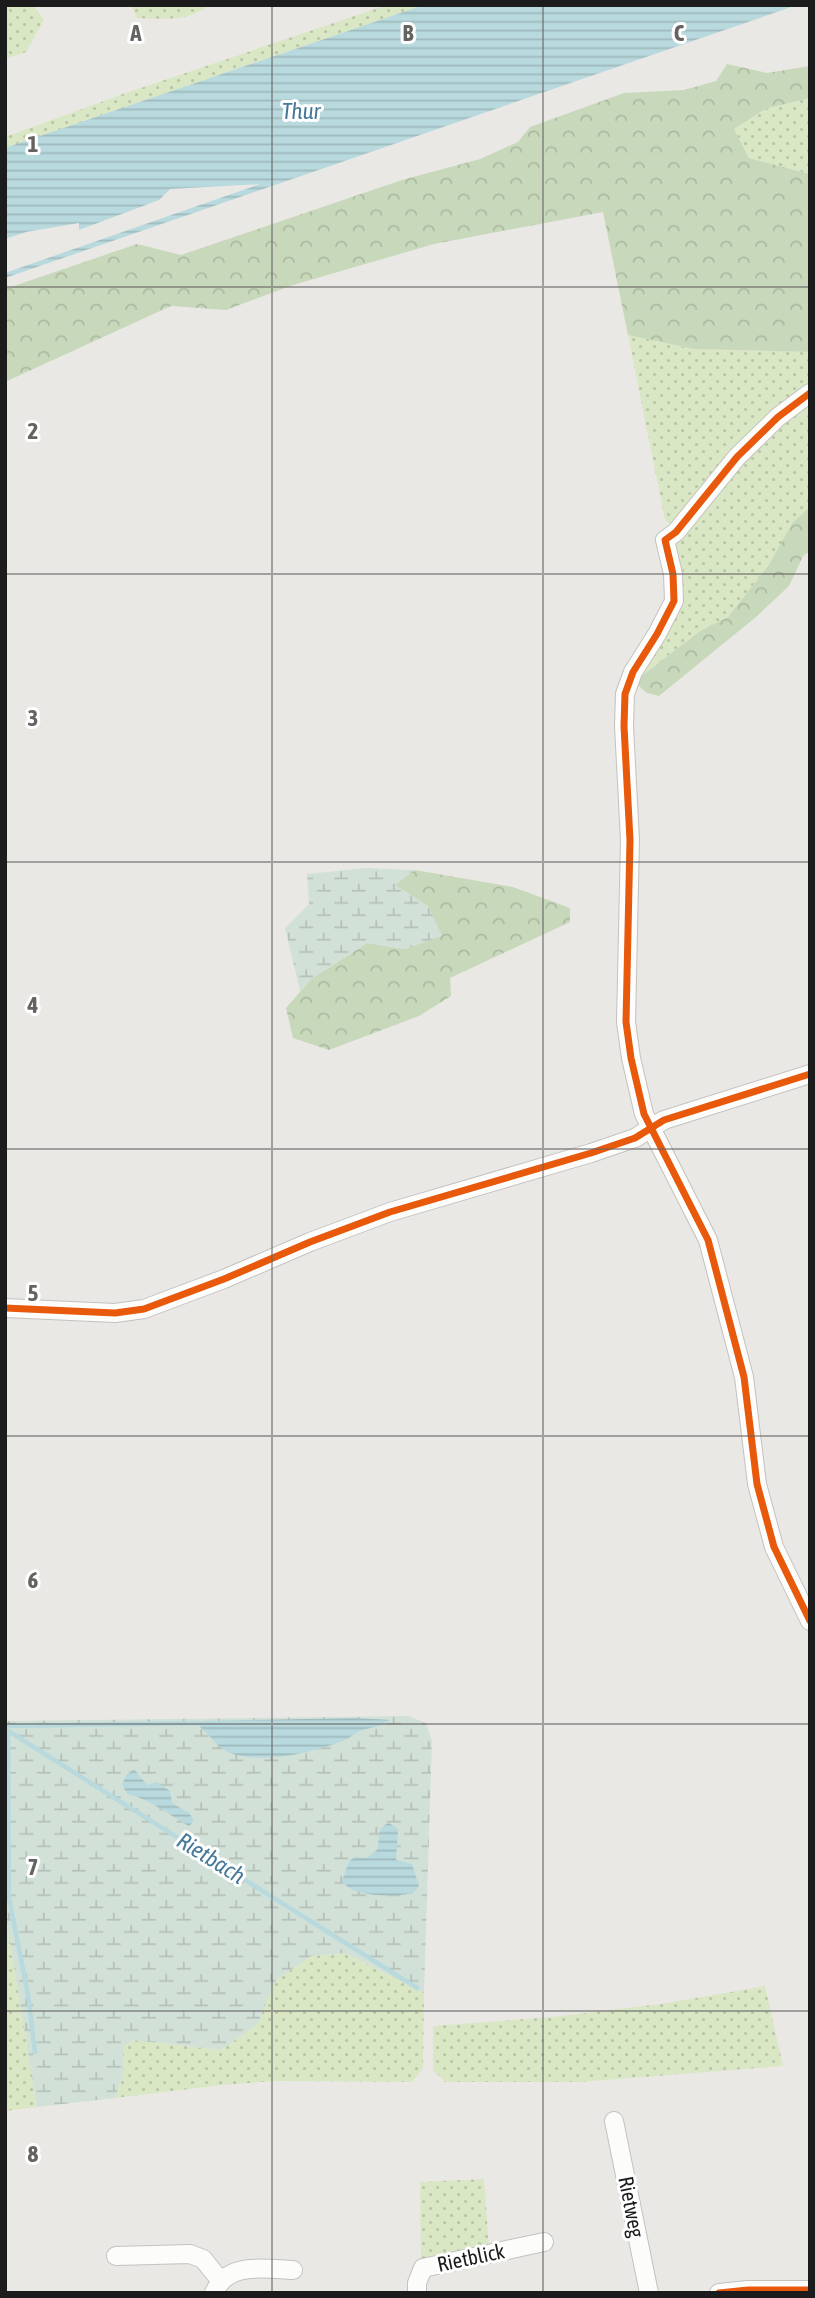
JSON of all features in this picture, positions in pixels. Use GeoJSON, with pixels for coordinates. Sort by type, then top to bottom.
{"type":"FeatureCollection","features":[{"type":"Feature","properties":{"kind":"street"},"geometry":{"type":"LineString","coordinates":[[810,393],[778,417],[737,457],[676,532],[665,540],[673,574],[674,601],[633,672],[625,694],[624,726],[630,840],[626,1022],[639,1098],[651,1129],[708,1240],[744,1377],[757,1484],[774,1547],[810,1621]]}},
{"type":"Feature","properties":{"kind":"street"},"geometry":{"type":"LineString","coordinates":[[5,1308],[116,1313],[144,1309],[390,1212],[591,1153],[635,1138],[664,1120],[810,1074]]}},
{"type":"Feature","properties":{"kind":"street","name":"Rietweg"},"geometry":{"type":"LineString","coordinates":[[614,2121],[649,2293]]}},
{"type":"Feature","properties":{"kind":"street","name":"Rietblick"},"geometry":{"type":"LineString","coordinates":[[417,2293],[417,2283],[423,2268],[544,2242]]}},
{"type":"Feature","properties":{"kind":"street"},"geometry":{"type":"LineString","coordinates":[[116,2256],[190,2254],[202,2259],[217,2286],[230,2273],[245,2269],[293,2270]]}},
{"type":"Feature","properties":{"kind":"street"},"geometry":{"type":"LineString","coordinates":[[719,2293],[810,2290]]}},
{"type":"Feature","properties":{"kind":"green space"},"geometry":{"type":"Polygon","coordinates":[[[5,5],[33,5],[44,20],[26,52],[5,59],[5,5]]]}},
{"type":"Feature","properties":{"kind":"green space"},"geometry":{"type":"Polygon","coordinates":[[[131,5],[209,5],[184,17],[165,19],[137,18],[131,5]]]}},
{"type":"Feature","properties":{"kind":"green space"},"geometry":{"type":"Polygon","coordinates":[[[387,5],[424,5],[5,148],[5,137],[123,94],[387,5]]]}},
{"type":"Feature","properties":{"kind":"green space"},"geometry":{"type":"Polygon","coordinates":[[[727,64],[767,73],[810,66],[810,98],[765,109],[734,129],[749,158],[810,174],[810,352],[693,349],[628,335],[603,212],[434,244],[293,285],[226,310],[171,306],[5,382],[5,289],[137,244],[181,255],[402,180],[480,159],[518,142],[530,127],[624,93],[684,90],[716,81],[727,64]]]}},
{"type":"Feature","properties":{"kind":"green space"},"geometry":{"type":"Polygon","coordinates":[[[810,98],[810,174],[749,158],[734,129],[765,109],[810,98]]]}},
{"type":"Feature","properties":{"kind":"green space"},"geometry":{"type":"Polygon","coordinates":[[[628,335],[693,349],[810,352],[810,388],[671,525],[665,520],[628,335]]]}},
{"type":"Feature","properties":{"kind":"green space"},"geometry":{"type":"Polygon","coordinates":[[[810,397],[810,507],[793,522],[768,566],[728,617],[700,631],[634,682],[671,618],[674,544],[734,467],[810,397]]]}},
{"type":"Feature","properties":{"kind":"green space"},"geometry":{"type":"Polygon","coordinates":[[[810,507],[810,551],[803,556],[789,586],[756,617],[659,696],[647,693],[634,682],[700,631],[728,617],[768,566],[793,522],[810,507]]]}},
{"type":"Feature","properties":{"kind":"green space"},"geometry":{"type":"Polygon","coordinates":[[[366,868],[415,870],[395,885],[428,906],[442,936],[405,949],[367,943],[311,979],[300,991],[285,928],[309,904],[307,874],[366,868]]]}},
{"type":"Feature","properties":{"kind":"green space"},"geometry":{"type":"Polygon","coordinates":[[[415,870],[513,887],[570,908],[570,922],[450,978],[451,996],[419,1016],[329,1050],[293,1038],[286,1008],[311,979],[367,943],[405,949],[428,906],[394,885],[415,870]]]}},
{"type":"Feature","properties":{"kind":"green space"},"geometry":{"type":"Polygon","coordinates":[[[408,1716],[426,1723],[432,1741],[424,1993],[345,1953],[311,1956],[276,1980],[257,2025],[221,2050],[133,2040],[123,2047],[124,2072],[115,2098],[37,2107],[5,1911],[5,1721],[408,1716]]]}},
{"type":"Feature","properties":{"kind":"green space"},"geometry":{"type":"Polygon","coordinates":[[[5,1911],[37,2107],[5,2111],[5,1911]]]}},
{"type":"Feature","properties":{"kind":"green space"},"geometry":{"type":"Polygon","coordinates":[[[345,1953],[424,1993],[423,2068],[412,2082],[275,2081],[115,2098],[124,2072],[122,2047],[133,2040],[221,2050],[257,2025],[276,1980],[311,1956],[345,1953]]]}},
{"type":"Feature","properties":{"kind":"green space"},"geometry":{"type":"Polygon","coordinates":[[[765,1986],[783,2066],[581,2082],[445,2082],[433,2070],[433,2026],[552,2017],[661,2004],[765,1986]]]}},
{"type":"Feature","properties":{"kind":"green space"},"geometry":{"type":"Polygon","coordinates":[[[484,2179],[489,2248],[421,2262],[420,2182],[484,2179]]]}},
{"type":"Feature","properties":{"kind":"water","name":"Thur"},"geometry":{"type":"Polygon","coordinates":[[[424,5],[797,5],[5,278],[5,273],[260,184],[170,189],[159,200],[79,230],[79,223],[26,232],[5,239],[5,148],[424,5]]]}},
{"type":"Feature","properties":{"kind":"water"},"geometry":{"type":"Polygon","coordinates":[[[356,1718],[390,1720],[320,1749],[264,1758],[231,1753],[220,1747],[199,1726],[202,1721],[356,1718]]]}},
{"type":"Feature","properties":{"kind":"water"},"geometry":{"type":"Polygon","coordinates":[[[134,1769],[147,1785],[157,1782],[170,1791],[172,1803],[189,1813],[194,1821],[189,1826],[151,1803],[127,1794],[122,1784],[127,1774],[134,1769]]]}},
{"type":"Feature","properties":{"kind":"water"},"geometry":{"type":"Polygon","coordinates":[[[389,1823],[398,1829],[396,1860],[412,1864],[419,1886],[413,1893],[396,1895],[355,1891],[342,1881],[349,1861],[355,1857],[366,1858],[377,1850],[380,1831],[389,1823]]]}},
{"type":"Feature","properties":{"kind":"waterway"},"geometry":{"type":"LineString","coordinates":[[5,1726],[199,1723]]}},
{"type":"Feature","properties":{"kind":"waterway","name":"Rietbach"},"geometry":{"type":"LineString","coordinates":[[5,1729],[417,1988]]}},
{"type":"Feature","properties":{"kind":"waterway"},"geometry":{"type":"LineString","coordinates":[[8,1731],[9,1898],[28,1995],[35,2052]]}},
{"type":"Feature","properties":{"kind":"cycle path"},"geometry":{"type":"LineString","coordinates":[[810,393],[778,417],[737,457],[676,532],[665,540],[673,574],[674,601],[633,672],[625,694],[624,726],[630,840],[626,1022],[631,1058],[644,1114],[708,1240],[744,1377],[757,1484],[774,1547],[810,1621]]}},
{"type":"Feature","properties":{"kind":"cycle path"},"geometry":{"type":"LineString","coordinates":[[5,1308],[115,1313],[144,1309],[390,1212],[591,1153],[635,1138],[664,1120],[810,1074]]}},
{"type":"Feature","properties":{"kind":"cycle path"},"geometry":{"type":"LineString","coordinates":[[719,2293],[810,2290]]}}]}
